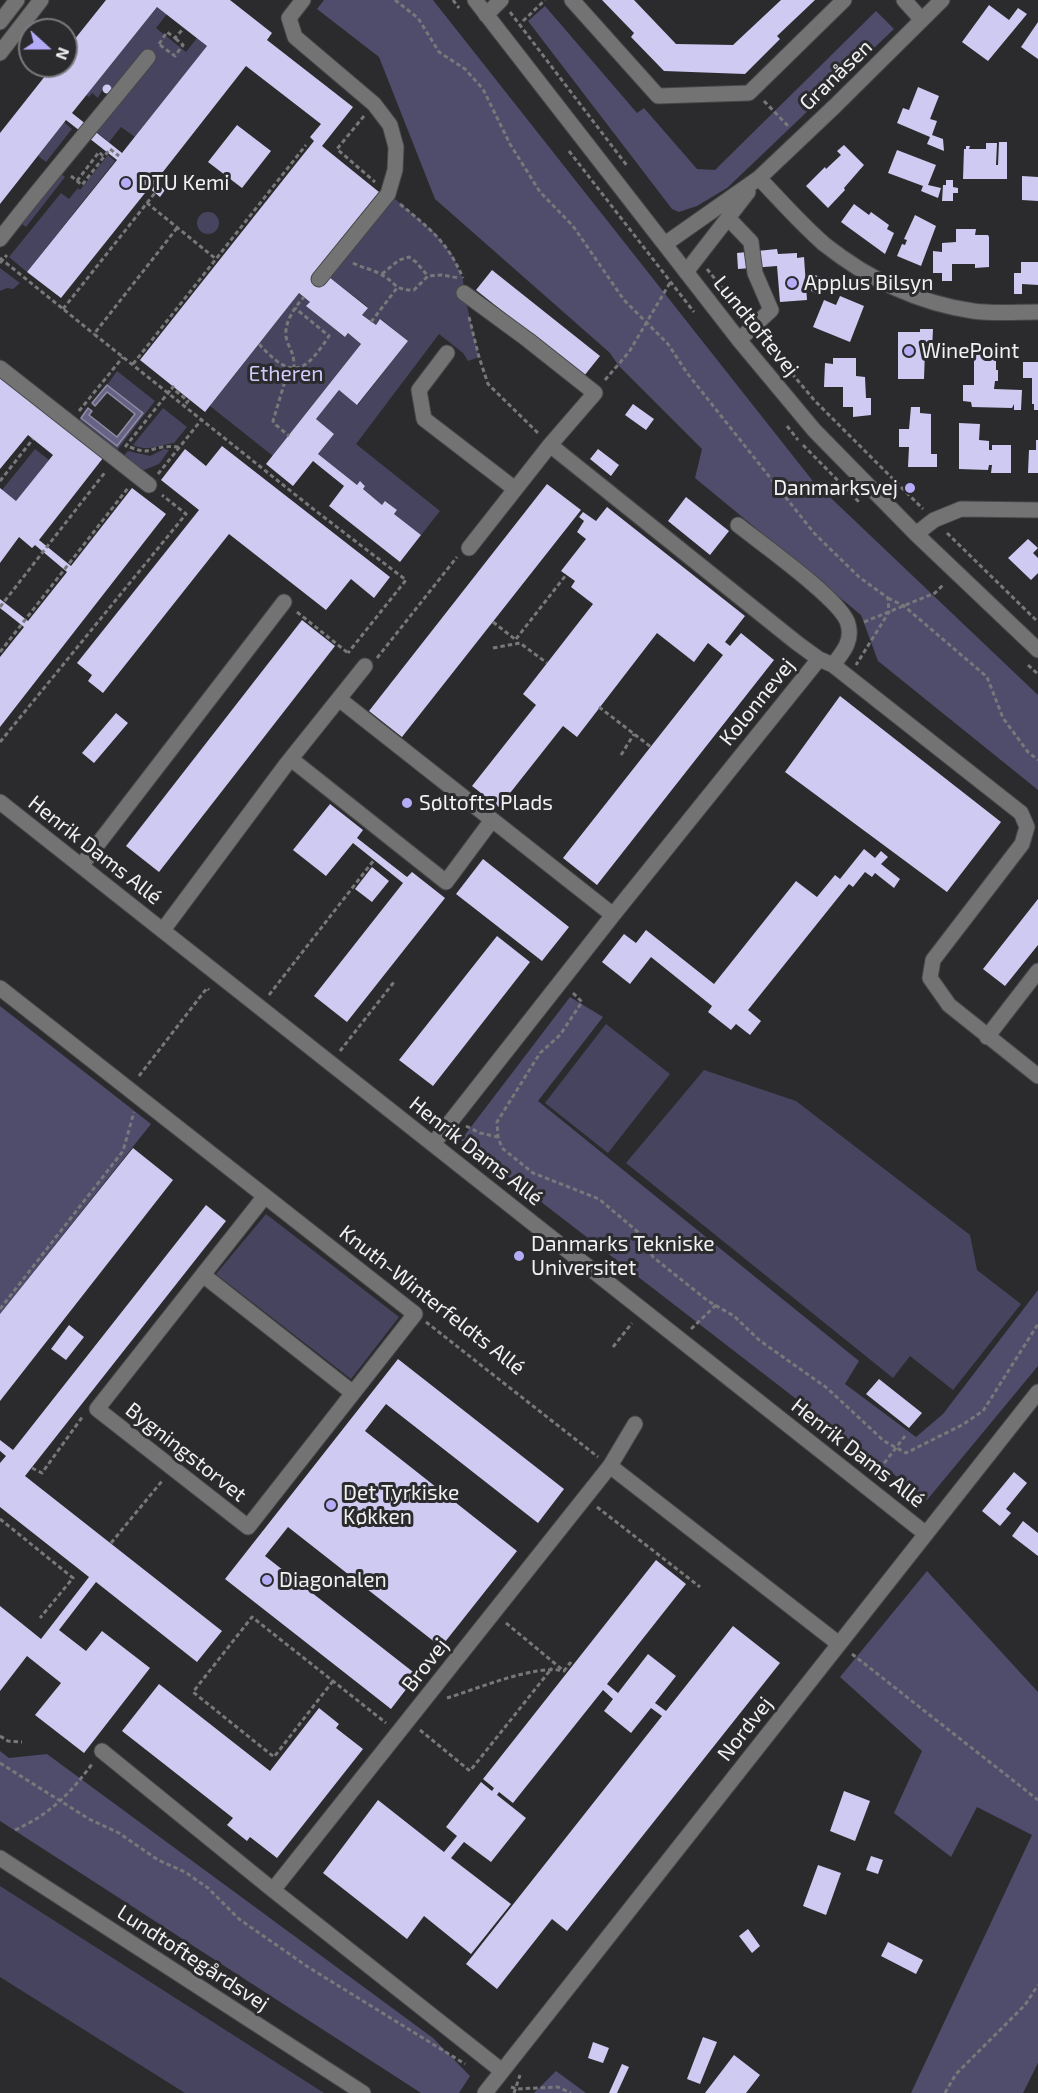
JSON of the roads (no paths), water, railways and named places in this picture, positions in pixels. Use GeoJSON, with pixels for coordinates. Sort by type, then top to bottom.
{"type":"FeatureCollection","features":[{"type":"Feature","properties":{"kind":"street"},"geometry":{"type":"LineString","coordinates":[[0,22],[17,0]]}},
{"type":"Feature","properties":{"kind":"street"},"geometry":{"type":"LineString","coordinates":[[0,53],[41,0]]}},
{"type":"Feature","properties":{"kind":"street"},"geometry":{"type":"LineString","coordinates":[[303,0],[289,18],[295,37],[374,104],[390,125],[396,147],[395,170],[388,194],[319,279]]}},
{"type":"Feature","properties":{"kind":"street","name":"Lundtoftevej"},"geometry":{"type":"LineString","coordinates":[[475,0],[739,340],[814,430],[916,534],[1038,650]]}},
{"type":"Feature","properties":{"kind":"street"},"geometry":{"type":"LineString","coordinates":[[572,0],[658,96],[749,93],[844,0]]}},
{"type":"Feature","properties":{"kind":"street"},"geometry":{"type":"LineString","coordinates":[[904,0],[922,20]]}},
{"type":"Feature","properties":{"kind":"street","name":"Granåsen"},"geometry":{"type":"LineString","coordinates":[[686,272],[759,178],[942,0]]}},
{"type":"Feature","properties":{"kind":"street"},"geometry":{"type":"LineString","coordinates":[[486,15],[504,4]]}},
{"type":"Feature","properties":{"kind":"street"},"geometry":{"type":"LineString","coordinates":[[0,239],[57,165],[81,141],[154,49]]}},
{"type":"Feature","properties":{"kind":"street"},"geometry":{"type":"LineString","coordinates":[[759,178],[823,243],[862,272],[900,291],[938,304],[976,311],[1038,312]]}},
{"type":"Feature","properties":{"kind":"street","name":"Granåsen"},"geometry":{"type":"LineString","coordinates":[[664,244],[759,178]]}},
{"type":"Feature","properties":{"kind":"street"},"geometry":{"type":"LineString","coordinates":[[728,218],[751,242],[755,273],[771,310],[739,340]]}},
{"type":"Feature","properties":{"kind":"street"},"geometry":{"type":"LineString","coordinates":[[464,286],[595,393],[550,445],[469,548]]}},
{"type":"Feature","properties":{"kind":"street"},"geometry":{"type":"LineString","coordinates":[[447,353],[419,390],[424,419],[515,489]]}},
{"type":"Feature","properties":{"kind":"street"},"geometry":{"type":"LineString","coordinates":[[0,368],[70,422],[121,452],[143,480]]}},
{"type":"Feature","properties":{"kind":"street","name":"Kolonnevej"},"geometry":{"type":"LineString","coordinates":[[433,1144],[613,915],[826,662],[797,643],[550,445]]}},
{"type":"Feature","properties":{"kind":"street"},"geometry":{"type":"LineString","coordinates":[[916,534],[934,520],[961,509],[1038,510]]}},
{"type":"Feature","properties":{"kind":"street"},"geometry":{"type":"LineString","coordinates":[[738,525],[816,587],[841,610],[848,622],[848,645],[826,662],[1021,813],[1027,827],[1022,844],[933,960],[930,978],[949,1005],[1038,1076]]}},
{"type":"Feature","properties":{"kind":"street"},"geometry":{"type":"LineString","coordinates":[[81,866],[284,602]]}},
{"type":"Feature","properties":{"kind":"street"},"geometry":{"type":"LineString","coordinates":[[163,930],[364,666]]}},
{"type":"Feature","properties":{"kind":"street"},"geometry":{"type":"LineString","coordinates":[[339,699],[613,915]]}},
{"type":"Feature","properties":{"kind":"street"},"geometry":{"type":"LineString","coordinates":[[291,759],[446,882],[492,820]]}},
{"type":"Feature","properties":{"kind":"street","name":"Henrik Dams Allé"},"geometry":{"type":"LineString","coordinates":[[0,802],[926,1534]]}},
{"type":"Feature","properties":{"kind":"street"},"geometry":{"type":"LineString","coordinates":[[987,1037],[1038,971]]}},
{"type":"Feature","properties":{"kind":"street","name":"Knuth-Winterfeldts Allé"},"geometry":{"type":"LineString","coordinates":[[0,988],[416,1314]]}},
{"type":"Feature","properties":{"kind":"street","name":"Bygningstorvet"},"geometry":{"type":"LineString","coordinates":[[265,1196],[98,1409],[248,1527],[416,1314]]}},
{"type":"Feature","properties":{"kind":"street"},"geometry":{"type":"LineString","coordinates":[[203,1275],[353,1393]]}},
{"type":"Feature","properties":{"kind":"street","name":"Nordvej"},"geometry":{"type":"LineString","coordinates":[[485,2093],[1038,1392]]}},
{"type":"Feature","properties":{"kind":"street","name":"Brovej"},"geometry":{"type":"LineString","coordinates":[[273,1890],[610,1466],[635,1424]]}},
{"type":"Feature","properties":{"kind":"street"},"geometry":{"type":"LineString","coordinates":[[610,1466],[839,1644]]}},
{"type":"Feature","properties":{"kind":"street"},"geometry":{"type":"LineString","coordinates":[[102,1751],[499,2076]]}},
{"type":"Feature","properties":{"kind":"street","name":"Lundtoftegårdsvej"},"geometry":{"type":"LineString","coordinates":[[0,1858],[363,2093]]}},
{"type":"Feature","properties":{"kind":"place","name":"DTU Kemi"},"geometry":{"type":"Point","coordinates":[126,183]}},
{"type":"Feature","properties":{"kind":"place","name":"Applus Bilsyn"},"geometry":{"type":"Point","coordinates":[792,283]}},
{"type":"Feature","properties":{"kind":"place","name":"WinePoint"},"geometry":{"type":"Point","coordinates":[909,351]}},
{"type":"Feature","properties":{"kind":"place","name":"Danmarksvej"},"geometry":{"type":"Point","coordinates":[910,488]}},
{"type":"Feature","properties":{"kind":"place","name":"Søltofts Plads"},"geometry":{"type":"Point","coordinates":[407,803]}},
{"type":"Feature","properties":{"kind":"place","name":"Danmarks Tekniske Universitet"},"geometry":{"type":"Point","coordinates":[519,1256]}},
{"type":"Feature","properties":{"kind":"place","name":"Det Tyrkiske Køkken"},"geometry":{"type":"Point","coordinates":[331,1505]}},
{"type":"Feature","properties":{"kind":"place","name":"Diagonalen"},"geometry":{"type":"Point","coordinates":[267,1580]}},
{"type":"Feature","properties":{"kind":"park label","name":"Etheren"},"geometry":{"type":"Point","coordinates":[286,374]}}]}
